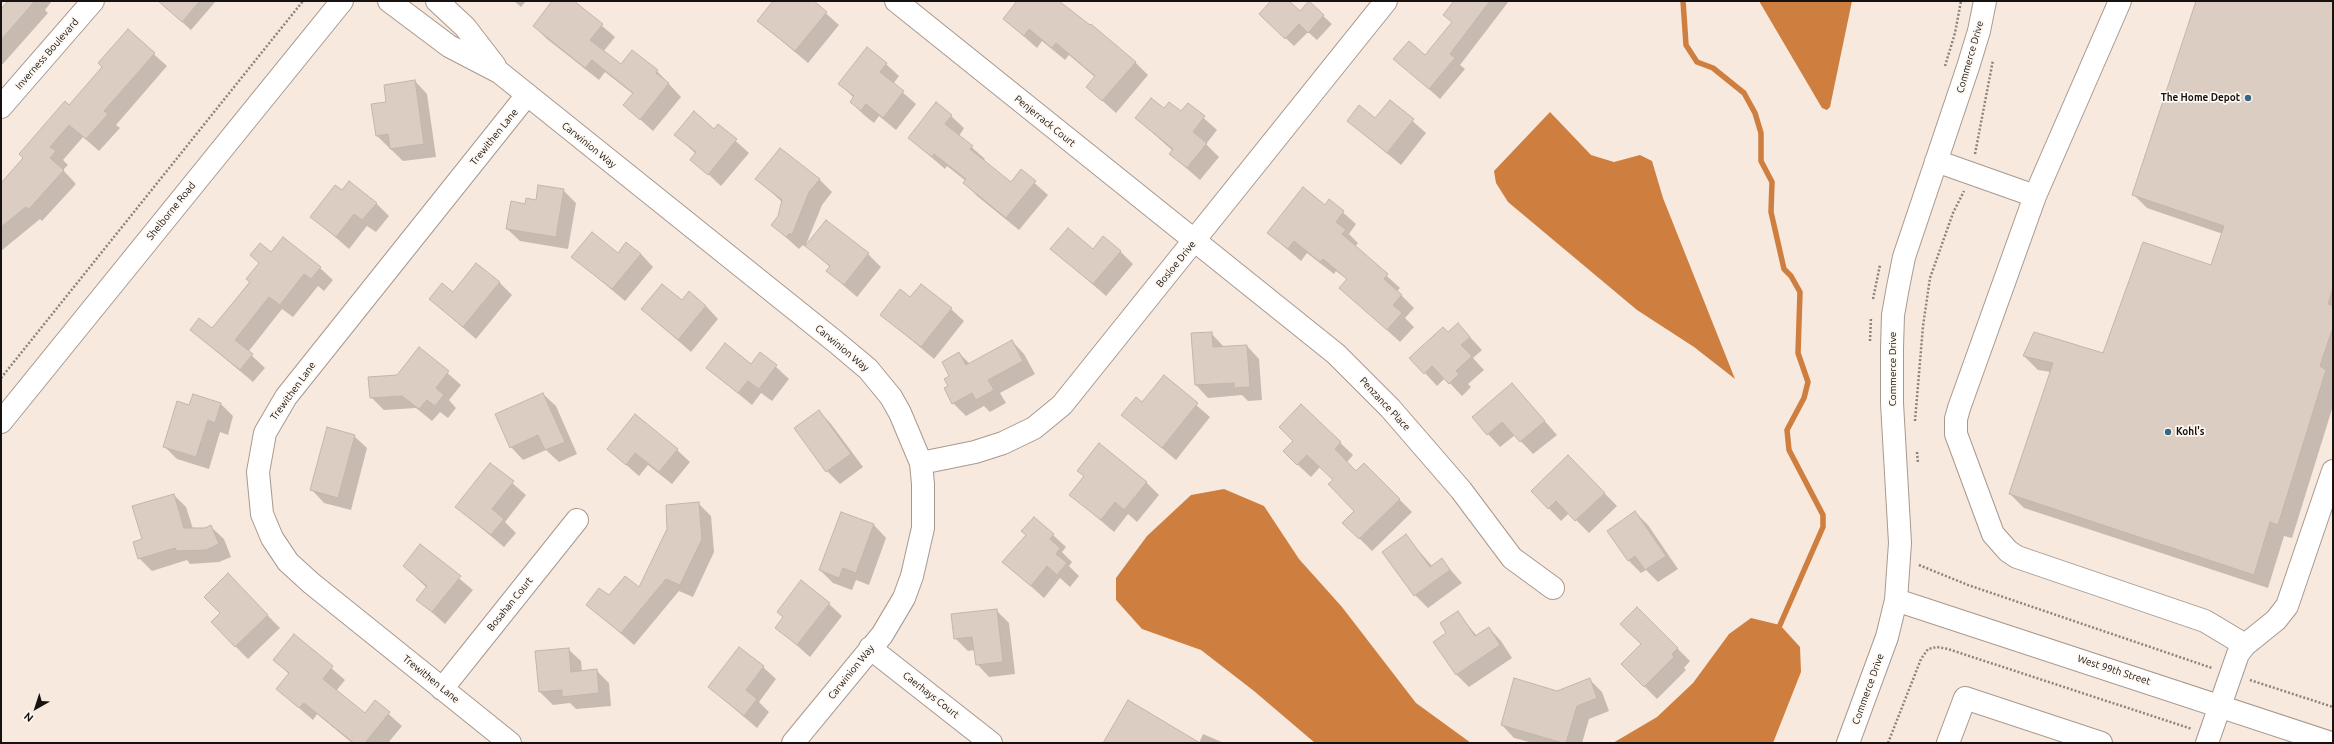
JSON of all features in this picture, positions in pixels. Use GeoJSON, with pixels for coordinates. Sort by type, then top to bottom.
{"type":"FeatureCollection","features":[{"type":"Feature","properties":{"kind":"street","name":"Inverness Boulevard"},"geometry":{"type":"LineString","coordinates":[[1,107],[93,1]]}},
{"type":"Feature","properties":{"kind":"street","name":"Shelborne Road"},"geometry":{"type":"LineString","coordinates":[[1,422],[342,1]]}},
{"type":"Feature","properties":{"kind":"street","name":"Carwinion Way"},"geometry":{"type":"LineString","coordinates":[[389,1],[450,46],[499,72],[868,369],[891,397],[912,439],[921,463],[924,503],[923,528],[912,576],[893,618],[793,743]]}},
{"type":"Feature","properties":{"kind":"street","name":"Carwinion Way"},"geometry":{"type":"LineString","coordinates":[[437,1],[465,27],[499,72]]}},
{"type":"Feature","properties":{"kind":"street","name":"Penjerrack Court"},"geometry":{"type":"LineString","coordinates":[[896,1],[1195,241]]}},
{"type":"Feature","properties":{"kind":"street","name":"Commerce Drive"},"geometry":{"type":"LineString","coordinates":[[1848,743],[1887,637],[1896,600],[1900,543],[1892,402],[1893,315],[1904,257],[1968,68],[1979,31],[1984,1]]}},
{"type":"Feature","properties":{"kind":"street"},"geometry":{"type":"LineString","coordinates":[[2120,1],[2035,196],[1956,419],[1960,448],[1993,534],[2008,551],[2018,557],[2205,621],[2245,645]]}},
{"type":"Feature","properties":{"kind":"street","name":"Bosloe Drive"},"geometry":{"type":"LineString","coordinates":[[921,463],[975,452],[1003,444],[1034,428],[1055,413],[1195,241],[1378,4]]}},
{"type":"Feature","properties":{"kind":"street","name":"Trewithen Lane"},"geometry":{"type":"LineString","coordinates":[[510,743],[311,583],[288,562],[272,538],[262,514],[258,488],[259,457],[270,421],[286,397],[527,95]]}},
{"type":"Feature","properties":{"kind":"street"},"geometry":{"type":"LineString","coordinates":[[1936,161],[2035,196]]}},
{"type":"Feature","properties":{"kind":"street","name":"Penzance Place"},"geometry":{"type":"LineString","coordinates":[[1195,241],[1336,354],[1390,408],[1446,472],[1512,558],[1553,588]]}},
{"type":"Feature","properties":{"kind":"street"},"geometry":{"type":"LineString","coordinates":[[2200,736],[2221,705],[2234,662],[2245,645],[2276,620],[2287,606],[2333,471]]}},
{"type":"Feature","properties":{"kind":"street","name":"Bosahan Court"},"geometry":{"type":"LineString","coordinates":[[442,688],[577,520]]}},
{"type":"Feature","properties":{"kind":"street","name":"West 99th Street"},"geometry":{"type":"LineString","coordinates":[[1896,600],[2221,705],[2332,743]]}},
{"type":"Feature","properties":{"kind":"street","name":"Caerhays Court"},"geometry":{"type":"LineString","coordinates":[[870,648],[991,743]]}},
{"type":"Feature","properties":{"kind":"street"},"geometry":{"type":"LineString","coordinates":[[1948,743],[1965,698],[2101,743]]}},
{"type":"Feature","properties":{"kind":"path"},"geometry":{"type":"LineString","coordinates":[[1,378],[303,1]]}},
{"type":"Feature","properties":{"kind":"path"},"geometry":{"type":"LineString","coordinates":[[1915,426],[1923,326],[1930,278],[1969,173],[1978,142],[1994,56]]}},
{"type":"Feature","properties":{"kind":"path"},"geometry":{"type":"LineString","coordinates":[[1917,448],[1918,471]]}},
{"type":"Feature","properties":{"kind":"path"},"geometry":{"type":"LineString","coordinates":[[1920,562],[1919,566],[1968,585],[2212,668]]}},
{"type":"Feature","properties":{"kind":"path"},"geometry":{"type":"LineString","coordinates":[[1888,743],[1921,659],[1928,649],[1937,647],[1948,649],[2200,736]]}},
{"type":"Feature","properties":{"kind":"path"},"geometry":{"type":"LineString","coordinates":[[2248,679],[2333,707]]}},
{"type":"Feature","properties":{"kind":"shaded area"},"geometry":{"type":"Polygon","coordinates":[[[1759,1],[1852,1],[1830,107],[1827,110],[1822,108],[1759,1]]]}},
{"type":"Feature","properties":{"kind":"shaded area"},"geometry":{"type":"Polygon","coordinates":[[[1550,112],[1591,155],[1614,162],[1640,155],[1652,161],[1663,198],[1735,379],[1694,347],[1637,310],[1508,202],[1496,183],[1494,171],[1550,112]]]}},
{"type":"Feature","properties":{"kind":"shaded area"},"geometry":{"type":"Polygon","coordinates":[[[1224,489],[1264,506],[1299,559],[1342,607],[1416,703],[1471,743],[1315,743],[1254,691],[1201,650],[1142,629],[1116,600],[1116,578],[1147,536],[1191,495],[1224,489]]]}},
{"type":"Feature","properties":{"kind":"shaded area"},"geometry":{"type":"Polygon","coordinates":[[[1751,618],[1780,625],[1800,647],[1801,672],[1773,743],[1613,743],[1657,717],[1693,683],[1729,634],[1751,618]]]}},
{"type":"Feature","properties":{"kind":"building"},"geometry":{"type":"Polygon","coordinates":[[[8,1],[35,1],[1,40],[1,9],[8,1]]]}},
{"type":"Feature","properties":{"kind":"building"},"geometry":{"type":"Polygon","coordinates":[[[158,1],[200,1],[182,22],[158,1]]]}},
{"type":"Feature","properties":{"kind":"building"},"geometry":{"type":"Polygon","coordinates":[[[552,1],[574,1],[603,24],[590,40],[621,64],[632,50],[658,70],[656,73],[669,83],[640,120],[623,105],[633,93],[592,60],[585,68],[533,26],[552,1]]]}},
{"type":"Feature","properties":{"kind":"building"},"geometry":{"type":"Polygon","coordinates":[[[773,1],[814,1],[827,12],[795,51],[757,21],[773,1]]]}},
{"type":"Feature","properties":{"kind":"building"},"geometry":{"type":"Polygon","coordinates":[[[1017,1],[1059,1],[1090,25],[1091,24],[1136,62],[1102,101],[1086,87],[1095,76],[1056,43],[1052,48],[1029,29],[1024,36],[1003,19],[1017,1]]]}},
{"type":"Feature","properties":{"kind":"building"},"geometry":{"type":"Polygon","coordinates":[[[1271,1],[1289,1],[1300,11],[1309,1],[1324,15],[1308,33],[1299,24],[1285,39],[1259,14],[1271,1]]]}},
{"type":"Feature","properties":{"kind":"building"},"geometry":{"type":"Polygon","coordinates":[[[1454,1],[1490,1],[1450,54],[1455,58],[1429,89],[1393,59],[1409,41],[1425,55],[1452,22],[1443,15],[1454,1]]]}},
{"type":"Feature","properties":{"kind":"building","name":"Kohl's"},"geometry":{"type":"Polygon","coordinates":[[[2196,1],[2333,1],[2333,288],[2328,304],[2333,306],[2333,327],[2320,366],[2326,370],[2278,525],[2270,522],[2254,575],[2009,494],[2053,363],[2023,356],[2034,332],[2103,353],[2143,242],[2211,265],[2224,226],[2132,195],[2196,1]]]}},
{"type":"Feature","properties":{"kind":"building"},"geometry":{"type":"Polygon","coordinates":[[[128,29],[155,53],[104,111],[108,114],[86,139],[69,125],[50,147],[56,151],[50,158],[64,170],[29,209],[26,207],[1,227],[1,183],[23,158],[19,154],[65,101],[69,105],[102,67],[98,63],[128,29]]]}},
{"type":"Feature","properties":{"kind":"building"},"geometry":{"type":"Polygon","coordinates":[[[867,47],[887,63],[880,72],[904,91],[883,118],[866,104],[861,111],[850,102],[854,96],[838,84],[867,47]]]}},
{"type":"Feature","properties":{"kind":"building"},"geometry":{"type":"Polygon","coordinates":[[[415,80],[424,144],[390,149],[388,134],[376,136],[371,104],[386,102],[384,85],[415,80]]]}},
{"type":"Feature","properties":{"kind":"building"},"geometry":{"type":"Polygon","coordinates":[[[1151,98],[1164,108],[1169,102],[1181,111],[1188,103],[1205,116],[1193,132],[1207,143],[1187,168],[1169,154],[1173,149],[1135,118],[1151,98]]]}},
{"type":"Feature","properties":{"kind":"building"},"geometry":{"type":"Polygon","coordinates":[[[1390,100],[1414,119],[1387,153],[1347,121],[1359,105],[1375,118],[1390,100]]]}},
{"type":"Feature","properties":{"kind":"building"},"geometry":{"type":"Polygon","coordinates":[[[936,102],[952,115],[945,124],[973,146],[970,149],[1011,182],[1021,169],[1036,181],[1006,218],[963,183],[966,179],[934,154],[932,157],[908,138],[936,102]]]}},
{"type":"Feature","properties":{"kind":"building"},"geometry":{"type":"Polygon","coordinates":[[[694,111],[714,129],[718,124],[737,139],[708,175],[690,160],[696,152],[674,135],[694,111]]]}},
{"type":"Feature","properties":{"kind":"building"},"geometry":{"type":"Polygon","coordinates":[[[780,148],[820,179],[809,192],[792,235],[790,233],[786,237],[771,225],[778,216],[782,200],[755,179],[780,148]]]}},
{"type":"Feature","properties":{"kind":"building"},"geometry":{"type":"Polygon","coordinates":[[[349,181],[377,203],[362,220],[354,214],[336,237],[310,217],[335,185],[342,190],[349,181]]]}},
{"type":"Feature","properties":{"kind":"building"},"geometry":{"type":"Polygon","coordinates":[[[538,185],[564,189],[556,237],[506,229],[511,201],[525,204],[526,198],[536,200],[538,185]]]}},
{"type":"Feature","properties":{"kind":"building"},"geometry":{"type":"Polygon","coordinates":[[[1303,187],[1325,205],[1329,199],[1344,211],[1336,222],[1346,230],[1342,234],[1388,274],[1384,279],[1402,295],[1393,305],[1402,313],[1387,330],[1339,288],[1347,279],[1323,259],[1320,262],[1294,241],[1288,249],[1267,233],[1303,187]]]}},
{"type":"Feature","properties":{"kind":"building"},"geometry":{"type":"Polygon","coordinates":[[[826,220],[869,253],[844,285],[826,271],[830,266],[805,246],[826,220]]]}},
{"type":"Feature","properties":{"kind":"building"},"geometry":{"type":"Polygon","coordinates":[[[1068,228],[1093,249],[1103,236],[1121,251],[1093,284],[1050,249],[1068,228]]]}},
{"type":"Feature","properties":{"kind":"building"},"geometry":{"type":"Polygon","coordinates":[[[592,232],[618,253],[626,242],[641,254],[612,289],[571,257],[592,232]]]}},
{"type":"Feature","properties":{"kind":"building"},"geometry":{"type":"Polygon","coordinates":[[[283,237],[321,267],[311,279],[304,274],[280,305],[269,297],[235,340],[253,354],[240,370],[190,330],[199,318],[212,328],[250,282],[246,279],[259,263],[250,255],[260,243],[271,252],[283,237]]]}},
{"type":"Feature","properties":{"kind":"building"},"geometry":{"type":"Polygon","coordinates":[[[476,263],[500,282],[463,327],[429,299],[442,283],[453,292],[476,263]]]}},
{"type":"Feature","properties":{"kind":"building"},"geometry":{"type":"Polygon","coordinates":[[[662,284],[682,300],[689,291],[706,306],[678,340],[641,309],[662,284]]]}},
{"type":"Feature","properties":{"kind":"building"},"geometry":{"type":"Polygon","coordinates":[[[921,284],[952,308],[921,347],[880,315],[900,289],[910,297],[921,284]]]}},
{"type":"Feature","properties":{"kind":"building"},"geometry":{"type":"Polygon","coordinates":[[[1458,323],[1470,337],[1461,345],[1472,356],[1456,371],[1459,374],[1449,384],[1432,366],[1424,374],[1409,358],[1443,327],[1448,332],[1458,323]]]}},
{"type":"Feature","properties":{"kind":"building"},"geometry":{"type":"Polygon","coordinates":[[[1212,332],[1213,347],[1247,345],[1250,387],[1234,388],[1234,383],[1195,385],[1191,333],[1212,332]]]}},
{"type":"Feature","properties":{"kind":"building"},"geometry":{"type":"Polygon","coordinates":[[[1012,340],[1023,361],[988,380],[994,390],[976,400],[972,393],[952,404],[944,388],[948,386],[944,379],[949,376],[942,362],[959,352],[966,365],[1012,340]]]}},
{"type":"Feature","properties":{"kind":"building"},"geometry":{"type":"Polygon","coordinates":[[[725,343],[751,364],[760,352],[777,365],[759,389],[748,381],[738,393],[706,368],[725,343]]]}},
{"type":"Feature","properties":{"kind":"building"},"geometry":{"type":"Polygon","coordinates":[[[419,347],[449,371],[436,388],[444,395],[435,406],[427,400],[419,409],[402,396],[370,398],[368,377],[397,375],[419,347]]]}},
{"type":"Feature","properties":{"kind":"building"},"geometry":{"type":"Polygon","coordinates":[[[1164,375],[1198,403],[1162,448],[1121,415],[1136,397],[1142,402],[1164,375]]]}},
{"type":"Feature","properties":{"kind":"building"},"geometry":{"type":"Polygon","coordinates":[[[1512,383],[1545,421],[1520,442],[1502,422],[1487,435],[1472,417],[1512,383]]]}},
{"type":"Feature","properties":{"kind":"building"},"geometry":{"type":"Polygon","coordinates":[[[543,393],[565,442],[545,450],[538,435],[510,448],[495,414],[543,393]]]}},
{"type":"Feature","properties":{"kind":"building"},"geometry":{"type":"Polygon","coordinates":[[[193,394],[221,403],[215,423],[208,420],[196,457],[163,447],[177,401],[189,405],[193,394]]]}},
{"type":"Feature","properties":{"kind":"building"},"geometry":{"type":"Polygon","coordinates":[[[1301,404],[1341,442],[1335,449],[1356,471],[1364,463],[1400,499],[1359,539],[1342,523],[1354,511],[1328,484],[1333,480],[1307,455],[1297,465],[1283,451],[1293,441],[1279,427],[1301,404]]]}},
{"type":"Feature","properties":{"kind":"building"},"geometry":{"type":"Polygon","coordinates":[[[819,410],[851,454],[826,472],[794,428],[819,410]]]}},
{"type":"Feature","properties":{"kind":"building"},"geometry":{"type":"Polygon","coordinates":[[[635,414],[678,449],[659,472],[635,453],[626,465],[607,449],[635,414]]]}},
{"type":"Feature","properties":{"kind":"building"},"geometry":{"type":"Polygon","coordinates":[[[327,427],[355,435],[338,498],[310,490],[327,427]]]}},
{"type":"Feature","properties":{"kind":"building"},"geometry":{"type":"Polygon","coordinates":[[[1099,443],[1147,482],[1124,510],[1115,502],[1101,520],[1069,495],[1084,476],[1077,471],[1099,443]]]}},
{"type":"Feature","properties":{"kind":"building"},"geometry":{"type":"Polygon","coordinates":[[[1568,455],[1605,493],[1575,521],[1556,501],[1548,509],[1531,491],[1568,455]]]}},
{"type":"Feature","properties":{"kind":"building"},"geometry":{"type":"Polygon","coordinates":[[[490,463],[514,481],[492,509],[504,519],[491,535],[455,507],[490,463]]]}},
{"type":"Feature","properties":{"kind":"building"},"geometry":{"type":"Polygon","coordinates":[[[174,494],[184,528],[205,528],[211,525],[219,544],[206,550],[177,551],[175,548],[138,559],[133,542],[142,539],[132,506],[174,494]]]}},
{"type":"Feature","properties":{"kind":"building"},"geometry":{"type":"Polygon","coordinates":[[[699,502],[702,539],[680,585],[666,579],[621,633],[586,605],[599,588],[609,595],[625,576],[639,587],[667,529],[666,505],[699,502]]]}},
{"type":"Feature","properties":{"kind":"building"},"geometry":{"type":"Polygon","coordinates":[[[1635,511],[1666,556],[1645,570],[1635,556],[1628,561],[1607,531],[1635,511]]]}},
{"type":"Feature","properties":{"kind":"building"},"geometry":{"type":"Polygon","coordinates":[[[841,512],[874,524],[856,573],[843,568],[839,578],[819,570],[841,512]]]}},
{"type":"Feature","properties":{"kind":"building"},"geometry":{"type":"Polygon","coordinates":[[[1034,517],[1054,534],[1050,539],[1060,548],[1056,554],[1067,563],[1057,575],[1047,566],[1031,586],[1002,562],[1026,535],[1021,531],[1034,517]]]}},
{"type":"Feature","properties":{"kind":"building"},"geometry":{"type":"Polygon","coordinates":[[[1406,534],[1430,567],[1442,558],[1450,570],[1414,596],[1382,552],[1406,534]]]}},
{"type":"Feature","properties":{"kind":"building"},"geometry":{"type":"Polygon","coordinates":[[[420,544],[461,576],[432,612],[416,600],[427,586],[403,566],[420,544]]]}},
{"type":"Feature","properties":{"kind":"building"},"geometry":{"type":"Polygon","coordinates":[[[228,573],[268,615],[235,647],[211,622],[220,613],[204,597],[228,573]]]}},
{"type":"Feature","properties":{"kind":"building"},"geometry":{"type":"Polygon","coordinates":[[[801,580],[830,603],[797,645],[775,628],[783,617],[777,612],[801,580]]]}},
{"type":"Feature","properties":{"kind":"building"},"geometry":{"type":"Polygon","coordinates":[[[1637,607],[1678,648],[1672,654],[1674,657],[1644,687],[1621,664],[1641,644],[1620,624],[1637,607]]]}},
{"type":"Feature","properties":{"kind":"building"},"geometry":{"type":"Polygon","coordinates":[[[997,609],[1003,662],[976,665],[972,637],[954,639],[951,614],[997,609]]]}},
{"type":"Feature","properties":{"kind":"building"},"geometry":{"type":"Polygon","coordinates":[[[1458,611],[1475,636],[1489,627],[1500,645],[1456,675],[1433,642],[1446,633],[1440,623],[1458,611]]]}},
{"type":"Feature","properties":{"kind":"building"},"geometry":{"type":"Polygon","coordinates":[[[294,634],[333,666],[323,679],[365,713],[375,700],[390,712],[365,743],[354,743],[304,703],[299,708],[276,689],[289,673],[273,660],[294,634]]]}},
{"type":"Feature","properties":{"kind":"building"},"geometry":{"type":"Polygon","coordinates":[[[739,647],[764,666],[746,690],[757,699],[744,716],[708,687],[739,647]]]}},
{"type":"Feature","properties":{"kind":"building"},"geometry":{"type":"Polygon","coordinates":[[[569,648],[571,672],[597,669],[599,693],[562,697],[562,690],[539,692],[535,651],[569,648]]]}},
{"type":"Feature","properties":{"kind":"building"},"geometry":{"type":"Polygon","coordinates":[[[1514,678],[1557,691],[1590,678],[1597,698],[1577,706],[1566,743],[1563,743],[1501,725],[1514,678]]]}},
{"type":"Feature","properties":{"kind":"building"},"geometry":{"type":"Polygon","coordinates":[[[1128,700],[1200,743],[1103,743],[1128,700]]]}},
{"type":"Feature","properties":{"kind":"waterway"},"geometry":{"type":"LineString","coordinates":[[1683,1],[1686,45],[1697,62],[1713,68],[1744,93],[1755,113],[1761,133],[1761,161],[1772,182],[1771,212],[1784,269],[1791,276],[1800,292],[1798,353],[1808,382],[1804,398],[1787,430],[1789,450],[1823,515],[1823,527],[1780,625]]}},
{"type":"Feature","properties":{"kind":"place","name":"The Home Depot"},"geometry":{"type":"Point","coordinates":[2248,98]}},
{"type":"Feature","properties":{"kind":"place","name":"Kohl's"},"geometry":{"type":"Point","coordinates":[2168,432]}}]}
